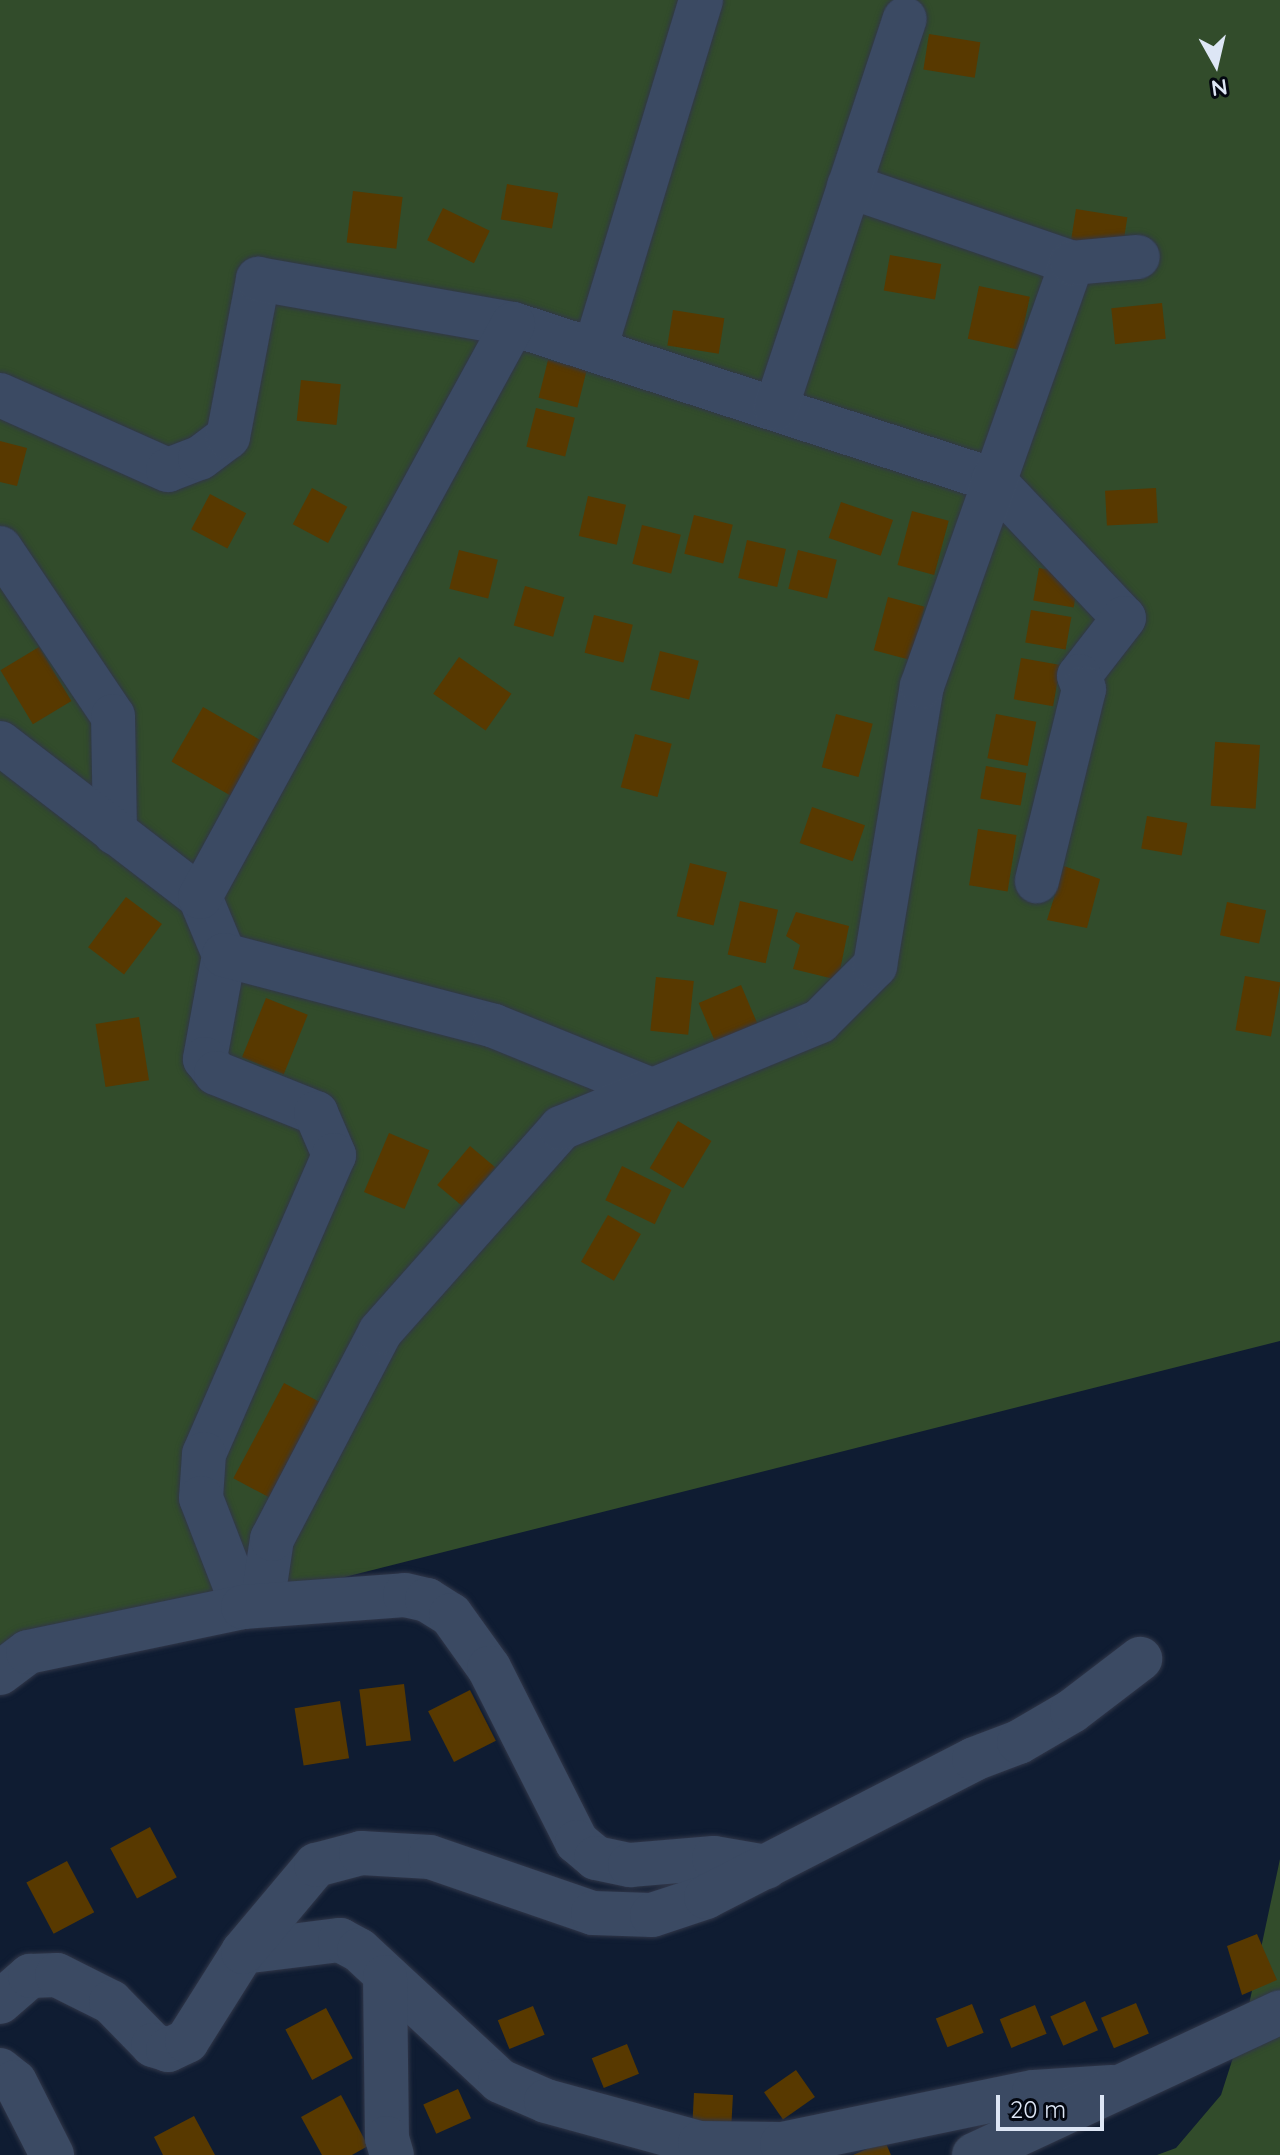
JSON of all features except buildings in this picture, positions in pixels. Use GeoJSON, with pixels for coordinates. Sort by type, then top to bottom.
{"type":"FeatureCollection","features":[{"type":"Feature","properties":{"kind":"street"},"geometry":{"type":"LineString","coordinates":[[595,349],[701,0]]}},
{"type":"Feature","properties":{"kind":"street"},"geometry":{"type":"LineString","coordinates":[[776,408],[905,19]]}},
{"type":"Feature","properties":{"kind":"street"},"geometry":{"type":"LineString","coordinates":[[849,186],[1072,263],[1138,257]]}},
{"type":"Feature","properties":{"kind":"street"},"geometry":{"type":"LineString","coordinates":[[253,1606],[272,1539],[380,1332],[561,1128],[649,1089],[820,1021],[875,966],[922,686],[1072,263]]}},
{"type":"Feature","properties":{"kind":"street"},"geometry":{"type":"LineString","coordinates":[[0,395],[168,470],[200,458],[228,437],[258,279],[513,324],[993,480],[1124,618],[1079,676],[1084,689],[1037,881]]}},
{"type":"Feature","properties":{"kind":"street"},"geometry":{"type":"LineString","coordinates":[[200,897],[513,324]]}},
{"type":"Feature","properties":{"kind":"street"},"geometry":{"type":"LineString","coordinates":[[0,548],[113,716],[115,833]]}},
{"type":"Feature","properties":{"kind":"street"},"geometry":{"type":"LineString","coordinates":[[0,743],[200,897],[224,955],[205,1059],[216,1073],[316,1113],[334,1155],[204,1454],[201,1498],[253,1606]]}},
{"type":"Feature","properties":{"kind":"street"},"geometry":{"type":"LineString","coordinates":[[224,955],[494,1026],[649,1089]]}},
{"type":"Feature","properties":{"kind":"street"},"geometry":{"type":"LineString","coordinates":[[0,1673],[28,1652],[253,1606],[405,1595],[427,1600],[451,1615],[489,1668],[577,1842],[596,1858],[630,1865],[714,1858],[766,1867]]}},
{"type":"Feature","properties":{"kind":"street"},"geometry":{"type":"LineString","coordinates":[[0,2002],[30,1976],[57,1975],[111,2002],[153,2045],[168,2050],[187,2041],[243,1952],[316,1865],[361,1853],[430,1857],[593,1913],[652,1915],[706,1897],[1019,1742],[1072,1711],[1140,1659]]}},
{"type":"Feature","properties":{"kind":"street"},"geometry":{"type":"LineString","coordinates":[[243,1952],[340,1940],[359,1950],[500,2081],[546,2101],[700,2143],[782,2144],[1034,2092],[1112,2087]]}},
{"type":"Feature","properties":{"kind":"street"},"geometry":{"type":"LineString","coordinates":[[385,1977],[387,2138],[392,2155]]}},
{"type":"Feature","properties":{"kind":"street"},"geometry":{"type":"LineString","coordinates":[[974,2155],[1112,2087],[1280,2012]]}},
{"type":"Feature","properties":{"kind":"street"},"geometry":{"type":"LineString","coordinates":[[0,2070],[15,2082],[52,2155]]}},
{"type":"Feature","properties":{"kind":"green space"},"geometry":{"type":"Polygon","coordinates":[[[0,0],[1280,0],[1280,1341],[0,1664],[0,0]]]}},
{"type":"Feature","properties":{"kind":"green space"},"geometry":{"type":"Polygon","coordinates":[[[1280,1859],[1280,2155],[1157,2155],[1176,2148],[1221,2095],[1247,2014],[1280,1859]]]}}]}
